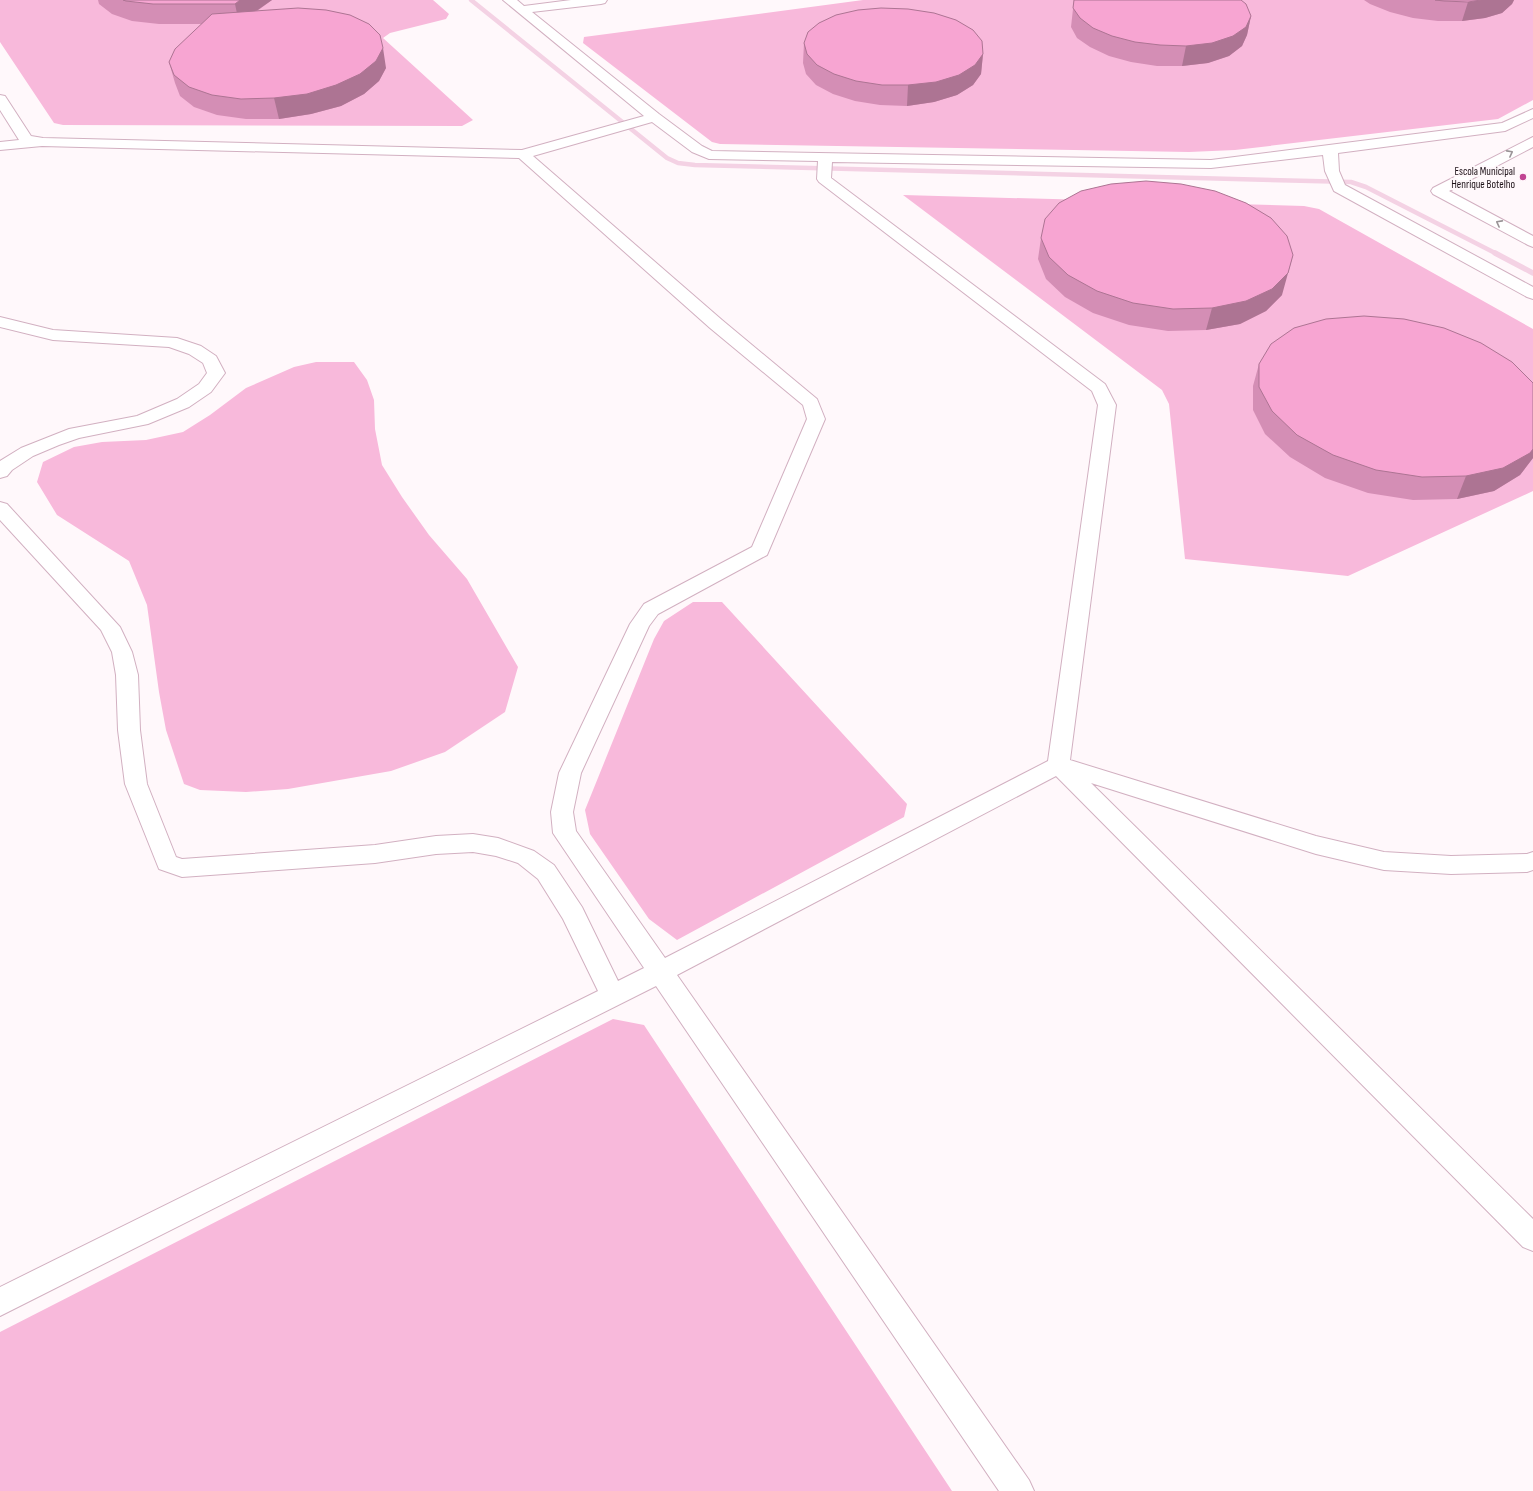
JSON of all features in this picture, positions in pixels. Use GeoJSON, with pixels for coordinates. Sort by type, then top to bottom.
{"type":"FeatureCollection","features":[{"type":"Feature","properties":{"kind":"street"},"geometry":{"type":"LineString","coordinates":[[509,0],[654,117],[697,149],[709,155],[1211,164],[1505,127],[1533,113]]}},
{"type":"Feature","properties":{"kind":"street"},"geometry":{"type":"LineString","coordinates":[[522,10],[601,0]]}},
{"type":"Feature","properties":{"kind":"street"},"geometry":{"type":"LineString","coordinates":[[0,100],[26,139],[43,142]]}},
{"type":"Feature","properties":{"kind":"street"},"geometry":{"type":"LineString","coordinates":[[0,146],[43,142],[523,154],[654,117]]}},
{"type":"Feature","properties":{"kind":"street"},"geometry":{"type":"LineString","coordinates":[[1533,141],[1438,191],[1533,242]]}},
{"type":"Feature","properties":{"kind":"street"},"geometry":{"type":"LineString","coordinates":[[1330,150],[1332,170],[1339,188],[1533,294]]}},
{"type":"Feature","properties":{"kind":"street"},"geometry":{"type":"LineString","coordinates":[[523,154],[716,324],[811,403],[816,419],[760,551],[651,609],[640,624],[570,773],[562,812],[565,833],[1018,1491]]}},
{"type":"Feature","properties":{"kind":"street"},"geometry":{"type":"LineString","coordinates":[[825,158],[824,179],[1099,388],[1108,405],[1058,765]]}},
{"type":"Feature","properties":{"kind":"street"},"geometry":{"type":"LineString","coordinates":[[0,322],[53,335],[171,342],[195,350],[210,360],[216,373],[205,388],[183,404],[142,420],[75,433],[53,441],[27,452],[5,466],[0,472]]}},
{"type":"Feature","properties":{"kind":"street"},"geometry":{"type":"LineString","coordinates":[[0,508],[110,627],[122,652],[127,675],[129,730],[136,784],[167,863],[182,868],[375,854],[444,845],[473,843],[526,856],[546,872],[573,914],[613,996]]}},
{"type":"Feature","properties":{"kind":"street"},"geometry":{"type":"LineString","coordinates":[[1058,765],[1533,1238]]}},
{"type":"Feature","properties":{"kind":"street"},"geometry":{"type":"LineString","coordinates":[[0,1302],[613,996],[1058,765],[1316,845],[1384,861],[1451,865],[1527,863],[1533,861]]}},
{"type":"Feature","properties":{"kind":"shaded area"},"geometry":{"type":"Polygon","coordinates":[[[0,0],[433,0],[449,14],[446,19],[390,33],[383,38],[473,120],[462,126],[63,125],[54,123],[0,42],[0,0]]]}},
{"type":"Feature","properties":{"kind":"shaded area"},"geometry":{"type":"Polygon","coordinates":[[[863,0],[1533,0],[1533,100],[1498,119],[1235,150],[1189,152],[720,144],[712,142],[583,43],[584,37],[863,0]]]}},
{"type":"Feature","properties":{"kind":"shaded area"},"geometry":{"type":"Polygon","coordinates":[[[903,195],[1304,206],[1319,209],[1533,329],[1533,491],[1348,576],[1185,559],[1169,404],[1162,390],[903,195]]]}},
{"type":"Feature","properties":{"kind":"shaded area"},"geometry":{"type":"Polygon","coordinates":[[[316,362],[354,362],[367,380],[374,400],[375,429],[382,465],[402,497],[429,535],[467,579],[518,667],[505,712],[445,752],[391,771],[288,789],[246,792],[200,790],[184,784],[166,730],[159,692],[147,605],[129,561],[57,515],[37,482],[43,462],[74,447],[102,442],[146,440],[183,432],[210,415],[246,388],[294,367],[316,362]]]}},
{"type":"Feature","properties":{"kind":"shaded area"},"geometry":{"type":"Polygon","coordinates":[[[693,602],[722,602],[907,804],[904,817],[677,940],[649,919],[590,834],[585,810],[654,639],[664,621],[693,602]]]}},
{"type":"Feature","properties":{"kind":"shaded area"},"geometry":{"type":"Polygon","coordinates":[[[613,1019],[644,1025],[952,1491],[0,1491],[0,1332],[613,1019]]]}},
{"type":"Feature","properties":{"kind":"building"},"geometry":{"type":"Polygon","coordinates":[[[123,0],[240,0],[235,4],[153,4],[123,0]]]}},
{"type":"Feature","properties":{"kind":"building"},"geometry":{"type":"Polygon","coordinates":[[[1074,0],[1241,0],[1246,4],[1251,16],[1246,27],[1233,36],[1212,43],[1186,46],[1160,45],[1135,42],[1112,36],[1093,28],[1080,18],[1073,8],[1074,0]]]}},
{"type":"Feature","properties":{"kind":"building"},"geometry":{"type":"Polygon","coordinates":[[[1435,0],[1481,0],[1468,2],[1435,0]]]}},
{"type":"Feature","properties":{"kind":"building"},"geometry":{"type":"Polygon","coordinates":[[[298,8],[326,10],[350,15],[369,24],[380,35],[383,48],[376,61],[360,74],[336,85],[307,94],[274,98],[241,99],[212,95],[189,87],[174,75],[169,62],[175,49],[212,14],[298,8]]]}},
{"type":"Feature","properties":{"kind":"building"},"geometry":{"type":"Polygon","coordinates":[[[881,8],[908,9],[934,13],[956,20],[973,30],[982,41],[983,54],[975,65],[959,75],[936,82],[908,85],[882,85],[856,81],[834,74],[817,65],[807,54],[804,43],[808,32],[819,23],[836,15],[858,10],[881,8]]]}},
{"type":"Feature","properties":{"kind":"building"},"geometry":{"type":"Polygon","coordinates":[[[1146,181],[1181,184],[1215,191],[1246,203],[1271,218],[1287,236],[1293,255],[1288,273],[1272,289],[1246,301],[1212,308],[1173,309],[1133,303],[1097,291],[1068,275],[1049,257],[1041,238],[1045,219],[1059,203],[1081,191],[1111,184],[1146,181]]]}},
{"type":"Feature","properties":{"kind":"building"},"geometry":{"type":"Polygon","coordinates":[[[1364,316],[1404,319],[1444,328],[1481,343],[1512,362],[1533,383],[1533,449],[1530,453],[1503,468],[1466,476],[1422,477],[1376,470],[1333,455],[1297,435],[1272,411],[1259,387],[1259,364],[1271,344],[1294,328],[1326,319],[1364,316]]]}},
{"type":"Feature","properties":{"kind":"waterway"},"geometry":{"type":"LineString","coordinates":[[471,0],[667,158],[678,163],[695,165],[1351,182],[1366,187],[1497,254]]}},
{"type":"Feature","properties":{"kind":"waterway"},"geometry":{"type":"LineString","coordinates":[[1495,253],[1533,273]]}},
{"type":"Feature","properties":{"kind":"place","name":"Escola Municipal Henrique Botelho"},"geometry":{"type":"Point","coordinates":[1523,177]}}]}
